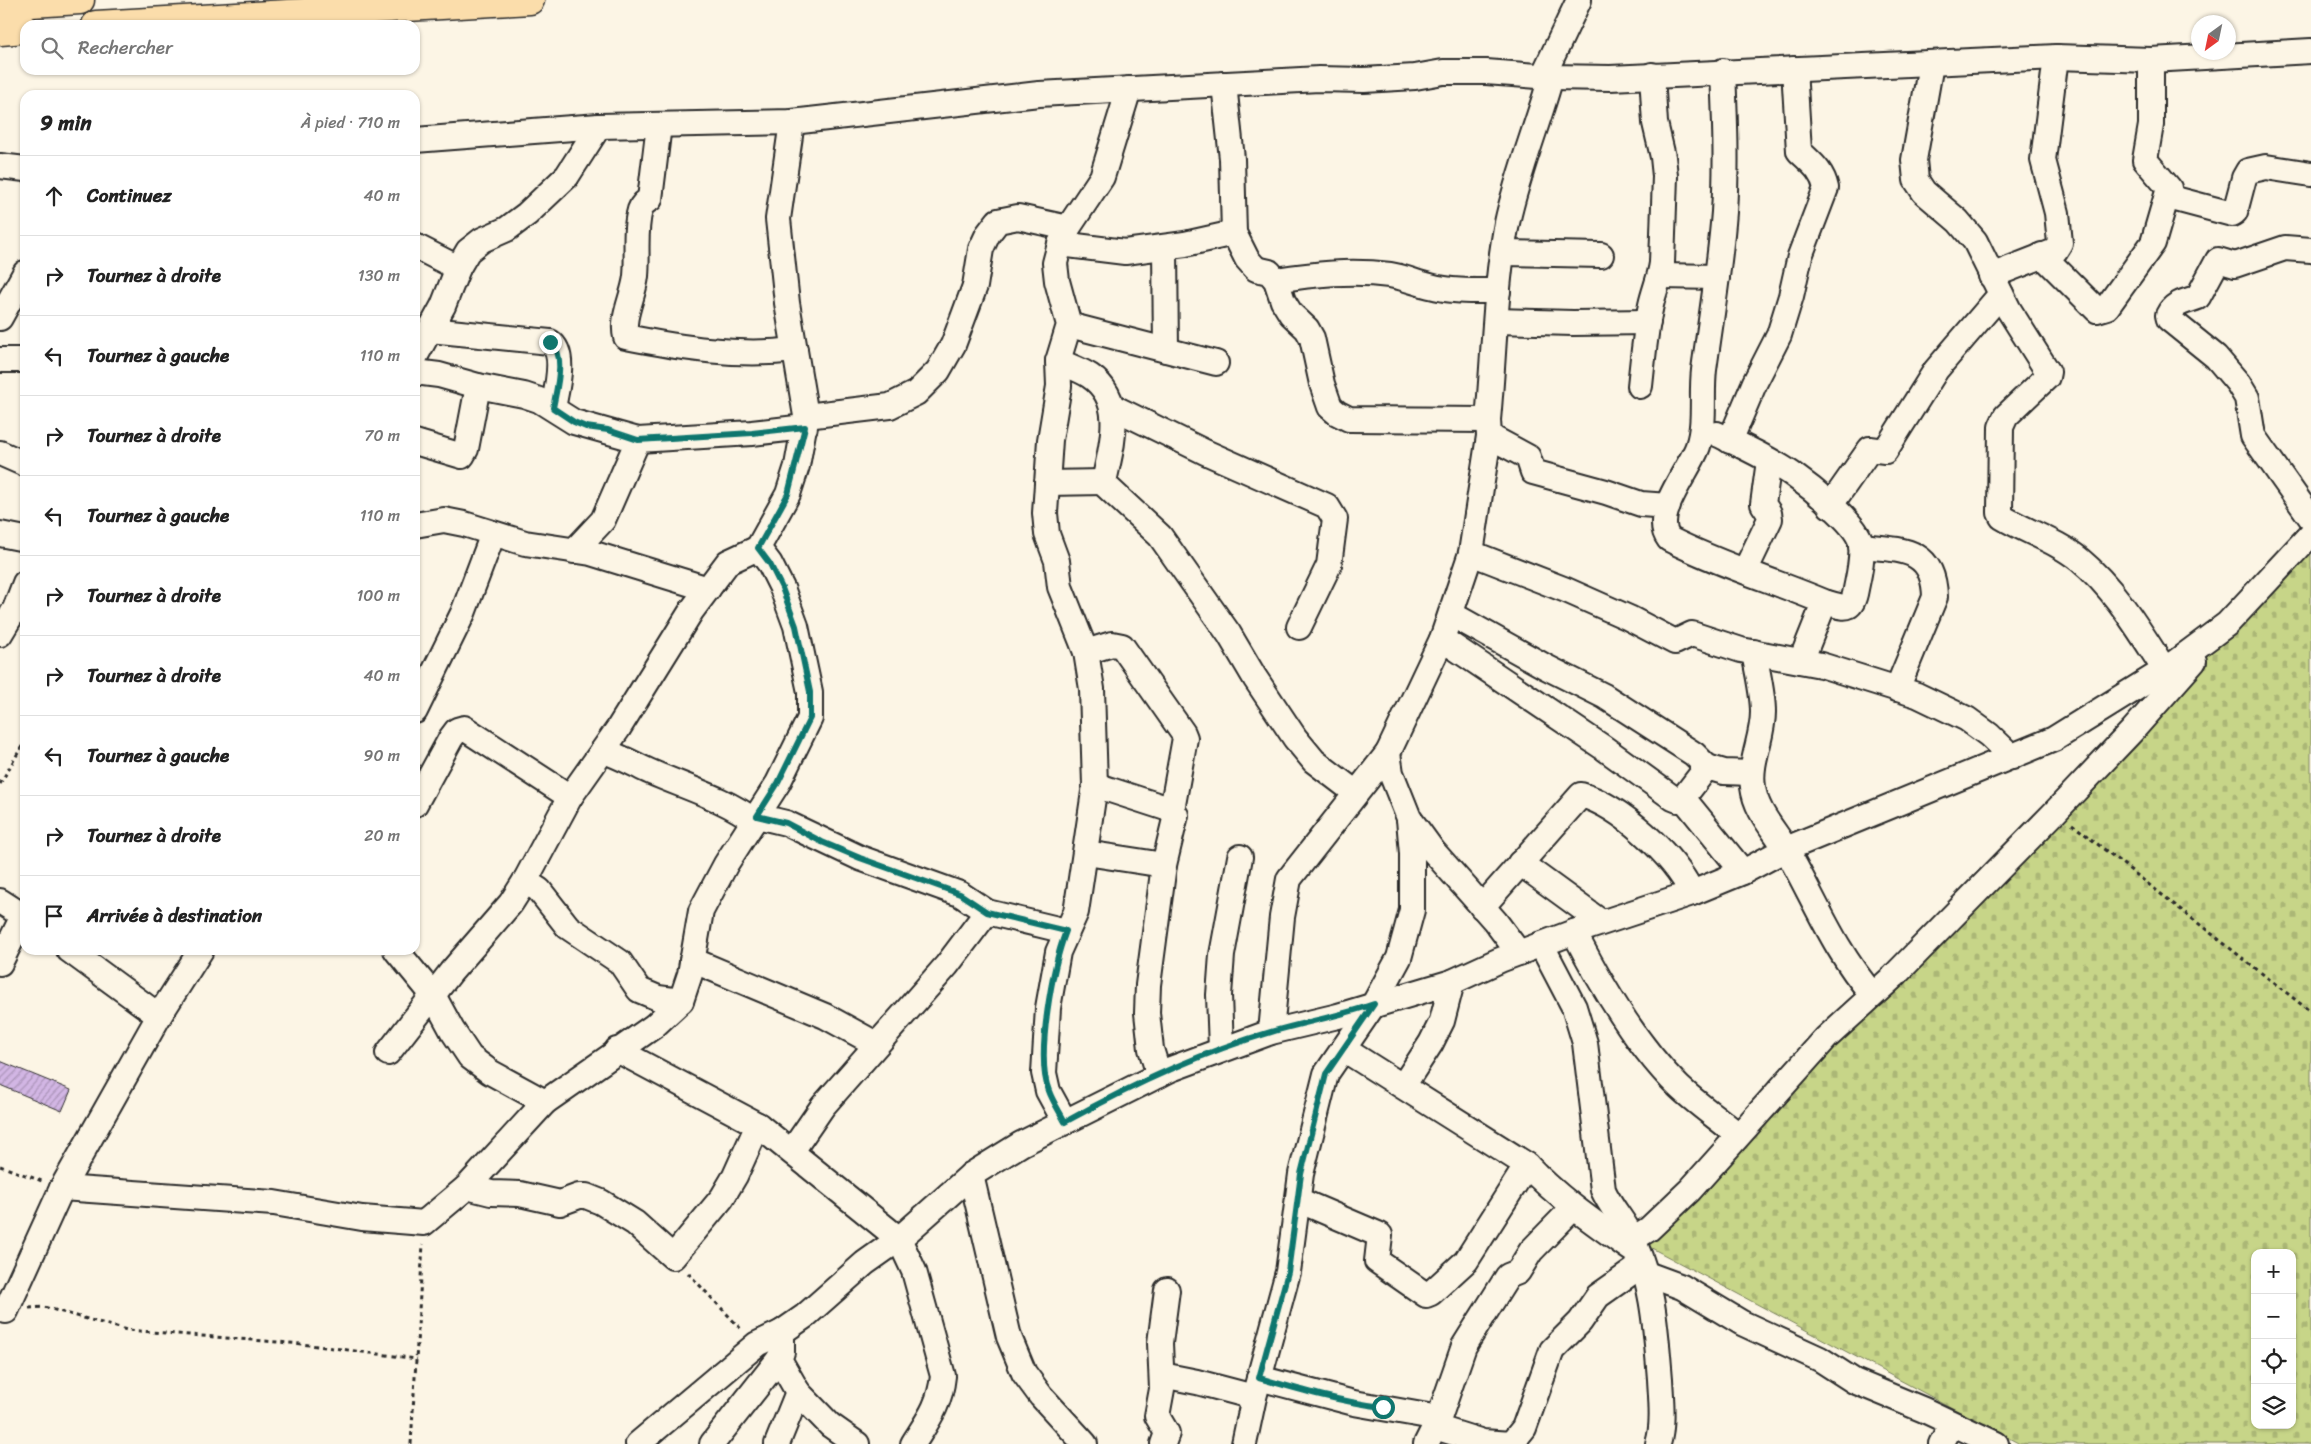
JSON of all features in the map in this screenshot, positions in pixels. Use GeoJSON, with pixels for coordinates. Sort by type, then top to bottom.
{"type":"FeatureCollection","features":[{"type":"Feature","properties":{"kind":"main road"},"geometry":{"type":"LineString","coordinates":[[0,6],[80,0]]}},
{"type":"Feature","properties":{"kind":"main road"},"geometry":{"type":"LineString","coordinates":[[183,20],[530,0]]}},
{"type":"Feature","properties":{"kind":"main road"},"geometry":{"type":"LineString","coordinates":[[0,31],[20,29]]}},
{"type":"Feature","properties":{"kind":"street"},"geometry":{"type":"LineString","coordinates":[[1271,1032],[1282,917],[1288,879],[1388,753],[1442,639],[1470,553],[1489,428],[1502,253],[1514,196],[1547,76],[1579,0]]}},
{"type":"Feature","properties":{"kind":"street"},"geometry":{"type":"LineString","coordinates":[[420,140],[599,126],[792,122],[1039,94],[1319,79],[1364,80],[1415,77],[1443,72],[1486,72],[1610,78],[2056,57],[2152,60],[2311,51]]}},
{"type":"Feature","properties":{"kind":"street"},"geometry":{"type":"LineString","coordinates":[[1830,506],[1870,449],[1886,452],[1936,370],[1996,285],[2042,256],[2055,251],[2060,243],[2057,213],[2043,160],[2056,57]]}},
{"type":"Feature","properties":{"kind":"street"},"geometry":{"type":"LineString","coordinates":[[2042,256],[2097,310],[2102,310],[2112,300],[2154,243],[2168,198],[2169,188],[2144,160],[2151,125],[2152,60]]}},
{"type":"Feature","properties":{"kind":"street"},"geometry":{"type":"LineString","coordinates":[[1930,64],[1914,160],[1916,180],[1924,192],[1958,222],[1974,241],[1996,285],[2036,355],[2048,372],[2048,377],[2006,416],[2001,427],[2000,513],[2002,517],[2056,544],[2080,560],[2122,606],[2165,670]]}},
{"type":"Feature","properties":{"kind":"street"},"geometry":{"type":"LineString","coordinates":[[1730,440],[1755,382],[1779,335],[1791,296],[1800,256],[1826,188],[1824,176],[1800,151],[1794,69]]}},
{"type":"Feature","properties":{"kind":"street"},"geometry":{"type":"LineString","coordinates":[[1702,427],[1792,474],[1850,524],[1861,546],[1861,562],[1855,598],[1848,607],[1841,608],[1710,559],[1669,539],[1664,528],[1672,494],[1698,446],[1702,427],[1701,392],[1724,211],[1726,152],[1723,72]]}},
{"type":"Feature","properties":{"kind":"street"},"geometry":{"type":"LineString","coordinates":[[1640,386],[1651,303],[1661,276],[1665,176],[1663,157],[1655,123],[1652,75]]}},
{"type":"Feature","properties":{"kind":"street"},"geometry":{"type":"LineString","coordinates":[[1224,84],[1232,159],[1234,233],[1247,259],[1256,269],[1269,272],[1276,280],[1283,301],[1312,338],[1322,384],[1330,407],[1349,419],[1489,428],[1528,457],[1533,472],[1606,492],[1641,504],[1668,506]]}},
{"type":"Feature","properties":{"kind":"street"},"geometry":{"type":"LineString","coordinates":[[1065,1122],[1048,1091],[1044,1073],[1051,985],[1058,952],[1076,912],[1095,785],[1092,689],[1086,652],[1060,587],[1058,561],[1047,534],[1045,513],[1050,440],[1058,386],[1058,361],[1069,325],[1057,281],[1055,263],[1064,236],[1102,177],[1129,89]]}},
{"type":"Feature","properties":{"kind":"street"},"geometry":{"type":"LineString","coordinates":[[388,1054],[433,995],[511,903],[525,881],[570,797],[618,729],[692,610],[728,562],[758,548],[788,494],[806,421],[787,303],[778,219],[792,122]]}},
{"type":"Feature","properties":{"kind":"street"},"geometry":{"type":"LineString","coordinates":[[659,125],[650,199],[644,202],[640,208],[636,277],[626,315],[626,337],[744,354],[795,350]]}},
{"type":"Feature","properties":{"kind":"street"},"geometry":{"type":"LineString","coordinates":[[420,347],[443,306],[458,268],[468,251],[482,240],[507,229],[527,214],[567,176],[599,126]]}},
{"type":"Feature","properties":{"kind":"street"},"geometry":{"type":"LineString","coordinates":[[0,166],[20,168]]}},
{"type":"Feature","properties":{"kind":"street"},"geometry":{"type":"LineString","coordinates":[[2168,198],[2232,214],[2235,212],[2244,178],[2248,171],[2266,167],[2311,174]]}},
{"type":"Feature","properties":{"kind":"street"},"geometry":{"type":"LineString","coordinates":[[420,373],[440,375],[478,386],[524,395],[539,400],[574,422],[586,427],[608,430],[638,440],[752,433],[890,406],[916,393],[938,371],[953,345],[975,286],[981,249],[988,234],[998,221],[1018,217],[1064,236],[1125,252],[1165,248],[1234,233]]}},
{"type":"Feature","properties":{"kind":"street"},"geometry":{"type":"LineString","coordinates":[[1165,248],[1166,350]]}},
{"type":"Feature","properties":{"kind":"street"},"geometry":{"type":"LineString","coordinates":[[2311,250],[2285,248],[2235,265],[2218,260],[2198,297],[2172,307],[2168,315],[2169,319],[2216,357],[2238,383],[2247,398],[2253,436],[2311,518]]}},
{"type":"Feature","properties":{"kind":"street"},"geometry":{"type":"LineString","coordinates":[[420,249],[458,268]]}},
{"type":"Feature","properties":{"kind":"street"},"geometry":{"type":"LineString","coordinates":[[1502,253],[1601,255]]}},
{"type":"Feature","properties":{"kind":"street"},"geometry":{"type":"LineString","coordinates":[[1276,280],[1325,273],[1371,273],[1409,278],[1429,286],[1444,289],[1498,291]]}},
{"type":"Feature","properties":{"kind":"street"},"geometry":{"type":"LineString","coordinates":[[1661,276],[1717,277]]}},
{"type":"Feature","properties":{"kind":"street"},"geometry":{"type":"LineString","coordinates":[[0,318],[20,282]]}},
{"type":"Feature","properties":{"kind":"street"},"geometry":{"type":"LineString","coordinates":[[1497,321],[1574,324],[1648,322]]}},
{"type":"Feature","properties":{"kind":"street"},"geometry":{"type":"LineString","coordinates":[[1069,325],[1216,362]]}},
{"type":"Feature","properties":{"kind":"street"},"geometry":{"type":"LineString","coordinates":[[430,330],[550,342],[556,346],[558,352],[559,372],[553,408]]}},
{"type":"Feature","properties":{"kind":"street"},"geometry":{"type":"LineString","coordinates":[[0,360],[20,360]]}},
{"type":"Feature","properties":{"kind":"street"},"geometry":{"type":"LineString","coordinates":[[1058,361],[1091,376],[1104,389],[1113,407],[1113,439],[1104,482]]}},
{"type":"Feature","properties":{"kind":"street"},"geometry":{"type":"LineString","coordinates":[[420,443],[462,456],[466,449],[478,386]]}},
{"type":"Feature","properties":{"kind":"street"},"geometry":{"type":"LineString","coordinates":[[1113,407],[1213,456],[1327,506],[1335,519],[1328,565],[1299,628]]}},
{"type":"Feature","properties":{"kind":"street"},"geometry":{"type":"LineString","coordinates":[[574,551],[603,520],[638,440]]}},
{"type":"Feature","properties":{"kind":"street"},"geometry":{"type":"LineString","coordinates":[[0,453],[20,462]]}},
{"type":"Feature","properties":{"kind":"street"},"geometry":{"type":"LineString","coordinates":[[1745,571],[1770,519],[1769,513],[1763,504],[1769,461]]}},
{"type":"Feature","properties":{"kind":"street"},"geometry":{"type":"LineString","coordinates":[[1047,483],[1104,482],[1160,536],[1302,746],[1314,761],[1356,793]]}},
{"type":"Feature","properties":{"kind":"street"},"geometry":{"type":"LineString","coordinates":[[420,524],[444,520],[464,524],[525,543],[590,553],[708,589]]}},
{"type":"Feature","properties":{"kind":"street"},"geometry":{"type":"LineString","coordinates":[[0,534],[20,538]]}},
{"type":"Feature","properties":{"kind":"street"},"geometry":{"type":"LineString","coordinates":[[420,687],[423,672],[463,613],[493,534]]}},
{"type":"Feature","properties":{"kind":"street"},"geometry":{"type":"LineString","coordinates":[[1162,1375],[1197,1382],[1257,1388],[1354,1403],[1433,1430],[1483,1442],[1512,1444],[1524,1428],[1552,1350],[1580,1322],[1598,1296],[1639,1257],[1641,1234],[1649,1229],[1690,1190],[1826,1038],[1872,994],[1894,976],[2056,811],[2132,731],[2227,624],[2311,534]]}},
{"type":"Feature","properties":{"kind":"street"},"geometry":{"type":"LineString","coordinates":[[1861,546],[1906,551],[1928,566],[1935,585],[1935,597],[1897,689]]}},
{"type":"Feature","properties":{"kind":"street"},"geometry":{"type":"LineString","coordinates":[[62,1188],[274,1203],[362,1218],[424,1223],[466,1187],[545,1102],[654,1026],[681,1001],[690,974],[701,911],[726,864],[778,783],[810,718],[810,692],[796,626],[782,588],[770,564],[758,548]]}},
{"type":"Feature","properties":{"kind":"street"},"geometry":{"type":"LineString","coordinates":[[1470,553],[1566,590],[1629,618],[1675,642],[1692,634],[1754,652],[1801,661],[1917,696],[1967,719],[1989,735],[2012,757]]}},
{"type":"Feature","properties":{"kind":"street"},"geometry":{"type":"LineString","coordinates":[[0,634],[20,596]]}},
{"type":"Feature","properties":{"kind":"street"},"geometry":{"type":"LineString","coordinates":[[1801,661],[1823,606],[1827,603]]}},
{"type":"Feature","properties":{"kind":"street"},"geometry":{"type":"LineString","coordinates":[[1451,614],[1546,667],[1604,696],[1694,754],[1707,767],[1724,772],[1751,773]]}},
{"type":"Feature","properties":{"kind":"street"},"geometry":{"type":"LineString","coordinates":[[638,1444],[756,1344],[782,1332],[805,1316],[864,1263],[898,1239],[972,1175],[1020,1144],[1158,1075],[1221,1049],[1271,1032],[1338,1016],[1452,982],[1541,944],[1601,922],[1692,893],[1743,872],[1786,849],[2054,740],[2165,670],[2227,624]]}},
{"type":"Feature","properties":{"kind":"street"},"geometry":{"type":"LineString","coordinates":[[1442,639],[1604,748],[1673,798],[1678,800],[1683,798],[1707,767]]}},
{"type":"Feature","properties":{"kind":"street"},"geometry":{"type":"LineString","coordinates":[[1086,652],[1112,644],[1122,646],[1183,733],[1185,738],[1172,810]]}},
{"type":"Feature","properties":{"kind":"street"},"geometry":{"type":"LineString","coordinates":[[1754,652],[1763,711],[1751,773],[1753,790],[1765,818],[1786,849],[1832,939],[1852,971],[1872,994]]}},
{"type":"Feature","properties":{"kind":"street"},"geometry":{"type":"LineString","coordinates":[[420,795],[451,738],[457,730],[464,728],[570,797]]}},
{"type":"Feature","properties":{"kind":"street"},"geometry":{"type":"LineString","coordinates":[[603,751],[623,757],[642,768],[755,818],[786,823],[822,842],[860,858],[960,894],[987,912],[1066,931]]}},
{"type":"Feature","properties":{"kind":"street"},"geometry":{"type":"LineString","coordinates":[[1388,753],[1391,773],[1409,818],[1433,851],[1482,906],[1519,953]]}},
{"type":"Feature","properties":{"kind":"street"},"geometry":{"type":"LineString","coordinates":[[1095,785],[1172,810],[1176,815],[1164,865],[1148,985],[1148,1013],[1152,1049],[1158,1075]]}},
{"type":"Feature","properties":{"kind":"street"},"geometry":{"type":"LineString","coordinates":[[1482,906],[1581,795],[1628,820],[1654,842],[1682,876],[1692,893]]}},
{"type":"Feature","properties":{"kind":"street"},"geometry":{"type":"LineString","coordinates":[[1683,798],[1743,872]]}},
{"type":"Feature","properties":{"kind":"street"},"geometry":{"type":"LineString","coordinates":[[1243,1443],[1288,1272],[1301,1174],[1326,1074],[1334,1061],[1345,1050],[1400,958],[1412,910],[1412,854],[1409,818]]}},
{"type":"Feature","properties":{"kind":"street"},"geometry":{"type":"LineString","coordinates":[[1086,853],[1164,865]]}},
{"type":"Feature","properties":{"kind":"street"},"geometry":{"type":"LineString","coordinates":[[1221,1049],[1220,994],[1222,956],[1240,857]]}},
{"type":"Feature","properties":{"kind":"street"},"geometry":{"type":"LineString","coordinates":[[1520,863],[1601,922]]}},
{"type":"Feature","properties":{"kind":"street"},"geometry":{"type":"LineString","coordinates":[[525,881],[539,890],[568,927],[620,962],[639,990],[658,998],[681,1001]]}},
{"type":"Feature","properties":{"kind":"street"},"geometry":{"type":"LineString","coordinates":[[0,901],[20,914]]}},
{"type":"Feature","properties":{"kind":"street"},"geometry":{"type":"LineString","coordinates":[[792,1151],[823,1106],[947,965],[987,912]]}},
{"type":"Feature","properties":{"kind":"street"},"geometry":{"type":"LineString","coordinates":[[0,963],[20,925]]}},
{"type":"Feature","properties":{"kind":"street"},"geometry":{"type":"LineString","coordinates":[[1574,932],[1589,963],[1639,1040],[1678,1086],[1738,1135]]}},
{"type":"Feature","properties":{"kind":"street"},"geometry":{"type":"LineString","coordinates":[[1541,944],[1574,1007],[1584,1043],[1603,1190],[1639,1257],[1656,1325],[1661,1402],[1658,1444]]}},
{"type":"Feature","properties":{"kind":"street"},"geometry":{"type":"LineString","coordinates":[[76,955],[159,1016]]}},
{"type":"Feature","properties":{"kind":"street"},"geometry":{"type":"LineString","coordinates":[[6,1310],[62,1188],[159,1016],[198,955]]}},
{"type":"Feature","properties":{"kind":"street"},"geometry":{"type":"LineString","coordinates":[[400,955],[433,995],[452,1030],[470,1057],[490,1072],[545,1102]]}},
{"type":"Feature","properties":{"kind":"street"},"geometry":{"type":"LineString","coordinates":[[692,960],[825,1016],[876,1044]]}},
{"type":"Feature","properties":{"kind":"street"},"geometry":{"type":"LineString","coordinates":[[1404,1086],[1431,1043],[1442,1021],[1452,982]]}},
{"type":"Feature","properties":{"kind":"street"},"geometry":{"type":"LineString","coordinates":[[617,1050],[758,1124],[898,1239],[914,1271],[943,1376],[938,1404],[913,1444]]}},
{"type":"Feature","properties":{"kind":"street"},"geometry":{"type":"LineString","coordinates":[[1345,1050],[1527,1165],[1548,1187],[1574,1208],[1682,1287],[1742,1323],[1820,1359],[1854,1381],[1924,1410],[1947,1434],[1996,1444]]}},
{"type":"Feature","properties":{"kind":"street"},"geometry":{"type":"LineString","coordinates":[[466,1187],[491,1193],[520,1194],[560,1203],[579,1196],[586,1196],[601,1202],[635,1223],[673,1257],[722,1198],[735,1176],[758,1124]]}},
{"type":"Feature","properties":{"kind":"street"},"geometry":{"type":"LineString","coordinates":[[1298,1200],[1380,1235],[1377,1261],[1426,1295],[1431,1293],[1466,1261],[1527,1165]]}},
{"type":"Feature","properties":{"kind":"street"},"geometry":{"type":"LineString","coordinates":[[972,1175],[1009,1337],[1024,1373],[1041,1396],[1085,1444]]}},
{"type":"Feature","properties":{"kind":"street"},"geometry":{"type":"LineString","coordinates":[[1433,1430],[1464,1346],[1508,1276],[1518,1272],[1531,1252],[1574,1208]]}},
{"type":"Feature","properties":{"kind":"street"},"geometry":{"type":"LineString","coordinates":[[1163,1444],[1167,1433],[1157,1416],[1162,1375],[1160,1342],[1167,1290]]}},
{"type":"Feature","properties":{"kind":"street"},"geometry":{"type":"LineString","coordinates":[[712,1444],[779,1359],[782,1352],[782,1332]]}},
{"type":"Feature","properties":{"kind":"street"},"geometry":{"type":"LineString","coordinates":[[779,1359],[798,1392],[830,1425],[856,1444]]}},
{"type":"Feature","properties":{"kind":"street"},"geometry":{"type":"LineString","coordinates":[[777,1444],[798,1392]]}},
{"type":"Feature","properties":{"kind":"path"},"geometry":{"type":"LineString","coordinates":[[0,784],[20,750]]}},
{"type":"Feature","properties":{"kind":"path"},"geometry":{"type":"LineString","coordinates":[[2056,811],[2311,1012]]}},
{"type":"Feature","properties":{"kind":"path"},"geometry":{"type":"LineString","coordinates":[[0,1166],[62,1188]]}},
{"type":"Feature","properties":{"kind":"path"},"geometry":{"type":"LineString","coordinates":[[411,1444],[424,1223]]}},
{"type":"Feature","properties":{"kind":"path"},"geometry":{"type":"LineString","coordinates":[[673,1257],[756,1344]]}},
{"type":"Feature","properties":{"kind":"path"},"geometry":{"type":"LineString","coordinates":[[6,1310],[44,1307],[127,1330],[302,1344],[416,1359]]}},
{"type":"Feature","properties":{"kind":"green space"},"geometry":{"type":"Polygon","coordinates":[[[2311,545],[2311,1444],[2020,1444],[1644,1244],[2311,545]]]}},
{"type":"Feature","properties":{"kind":"building"},"geometry":{"type":"Polygon","coordinates":[[[0,1061],[71,1090],[62,1111],[0,1085],[0,1061]]]}},
{"type":"Feature","properties":{"kind":"route"},"geometry":{"type":"LineString","coordinates":[[550,342],[556,346],[558,352],[559,372],[553,408],[574,422],[586,427],[608,430],[638,440],[752,433],[805,427],[797,466],[788,494],[758,548],[770,564],[782,588],[796,626],[810,692],[810,718],[778,783],[757,816],[786,823],[822,842],[860,858],[884,865],[960,894],[987,912],[1066,931],[1058,952],[1051,985],[1044,1073],[1048,1091],[1065,1122],[1171,1069],[1221,1049],[1271,1032],[1338,1016],[1374,1004],[1345,1050],[1334,1061],[1326,1074],[1301,1174],[1288,1272],[1259,1378],[1317,1395],[1383,1407]]}}]}
